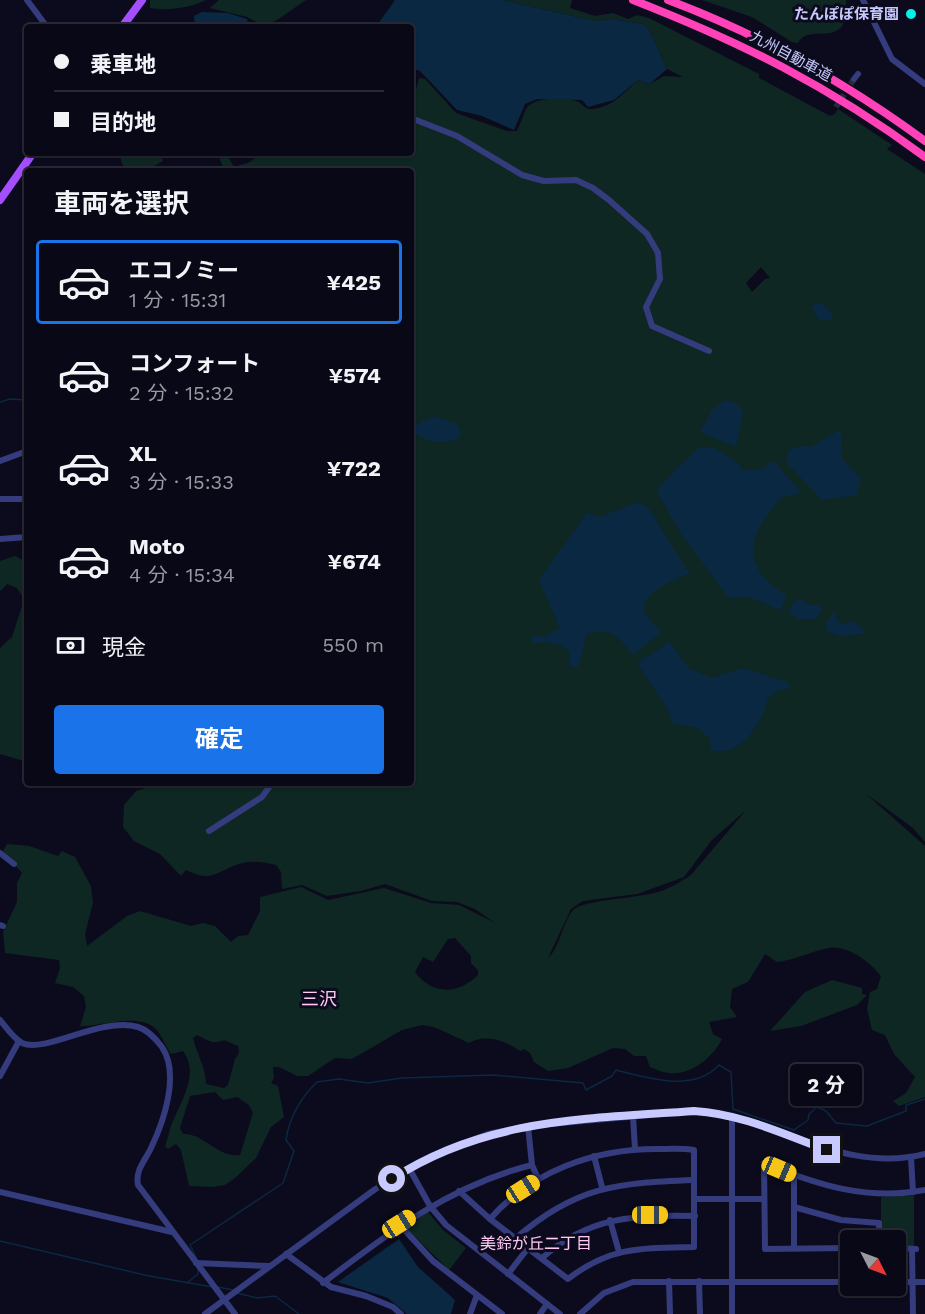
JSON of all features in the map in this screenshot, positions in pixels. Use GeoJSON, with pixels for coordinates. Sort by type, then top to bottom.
{"type":"FeatureCollection","features":[{"type":"Feature","properties":{"kind":"highway","name":"九州自動車道"},"geometry":{"type":"LineString","coordinates":[[633,0],[709,30],[774,60],[831,93],[925,157]]}},
{"type":"Feature","properties":{"kind":"highway","name":"九州自動車道"},"geometry":{"type":"LineString","coordinates":[[668,0],[714,17],[789,54],[875,105],[925,141]]}},
{"type":"Feature","properties":{"kind":"main road"},"geometry":{"type":"LineString","coordinates":[[124,24],[142,0]]}},
{"type":"Feature","properties":{"kind":"main road"},"geometry":{"type":"LineString","coordinates":[[0,200],[31,156]]}},
{"type":"Feature","properties":{"kind":"street"},"geometry":{"type":"LineString","coordinates":[[27,0],[45,24]]}},
{"type":"Feature","properties":{"kind":"street"},"geometry":{"type":"LineString","coordinates":[[863,0],[892,59],[925,84]]}},
{"type":"Feature","properties":{"kind":"street"},"geometry":{"type":"LineString","coordinates":[[414,119],[457,136],[522,175],[544,180],[569,179],[600,192],[647,234],[658,253],[661,275],[646,308],[652,326],[709,351]]}},
{"type":"Feature","properties":{"kind":"street"},"geometry":{"type":"LineString","coordinates":[[0,460],[24,452]]}},
{"type":"Feature","properties":{"kind":"street"},"geometry":{"type":"LineString","coordinates":[[0,499],[24,499]]}},
{"type":"Feature","properties":{"kind":"street"},"geometry":{"type":"LineString","coordinates":[[0,539],[24,537]]}},
{"type":"Feature","properties":{"kind":"street"},"geometry":{"type":"LineString","coordinates":[[209,831],[262,797],[270,786]]}},
{"type":"Feature","properties":{"kind":"street"},"geometry":{"type":"LineString","coordinates":[[0,853],[14,864]]}},
{"type":"Feature","properties":{"kind":"street"},"geometry":{"type":"LineString","coordinates":[[0,1020],[19,1041],[28,1045],[41,1045],[104,1025],[139,1027],[159,1043],[168,1059],[170,1077],[161,1123],[137,1177],[143,1193],[235,1314]]}},
{"type":"Feature","properties":{"kind":"street"},"geometry":{"type":"LineString","coordinates":[[0,1076],[19,1041]]}},
{"type":"Feature","properties":{"kind":"street"},"geometry":{"type":"LineString","coordinates":[[205,1314],[409,1168],[447,1149],[488,1134],[528,1126],[694,1111],[732,1116],[760,1123],[842,1154],[878,1159],[911,1158],[925,1154]]}},
{"type":"Feature","properties":{"kind":"street"},"geometry":{"type":"LineString","coordinates":[[633,1116],[635,1149]]}},
{"type":"Feature","properties":{"kind":"street"},"geometry":{"type":"LineString","coordinates":[[732,1116],[732,1314]]}},
{"type":"Feature","properties":{"kind":"street"},"geometry":{"type":"LineString","coordinates":[[528,1126],[532,1166],[538,1179]]}},
{"type":"Feature","properties":{"kind":"street"},"geometry":{"type":"LineString","coordinates":[[459,1191],[490,1219],[568,1278],[593,1262],[632,1248],[694,1247],[693,1149],[635,1149],[594,1156],[538,1179],[506,1202],[490,1219]]}},
{"type":"Feature","properties":{"kind":"street"},"geometry":{"type":"LineString","coordinates":[[594,1156],[602,1187]]}},
{"type":"Feature","properties":{"kind":"street"},"geometry":{"type":"LineString","coordinates":[[911,1158],[913,1192]]}},
{"type":"Feature","properties":{"kind":"street"},"geometry":{"type":"LineString","coordinates":[[840,1248],[765,1249],[764,1163],[834,1188],[863,1194],[925,1190]]}},
{"type":"Feature","properties":{"kind":"street"},"geometry":{"type":"LineString","coordinates":[[323,1282],[399,1224],[430,1206],[486,1179],[532,1166]]}},
{"type":"Feature","properties":{"kind":"street"},"geometry":{"type":"LineString","coordinates":[[409,1168],[430,1206],[446,1225],[560,1314]]}},
{"type":"Feature","properties":{"kind":"street"},"geometry":{"type":"LineString","coordinates":[[794,1175],[794,1248]]}},
{"type":"Feature","properties":{"kind":"street"},"geometry":{"type":"LineString","coordinates":[[516,1238],[543,1215],[602,1187],[694,1180]]}},
{"type":"Feature","properties":{"kind":"street"},"geometry":{"type":"LineString","coordinates":[[0,1192],[173,1233]]}},
{"type":"Feature","properties":{"kind":"street"},"geometry":{"type":"LineString","coordinates":[[694,1199],[764,1199]]}},
{"type":"Feature","properties":{"kind":"street"},"geometry":{"type":"LineString","coordinates":[[794,1207],[841,1220],[879,1223],[879,1230]]}},
{"type":"Feature","properties":{"kind":"street"},"geometry":{"type":"LineString","coordinates":[[542,1258],[576,1234],[610,1220],[650,1215],[695,1215]]}},
{"type":"Feature","properties":{"kind":"street"},"geometry":{"type":"LineString","coordinates":[[610,1220],[619,1252]]}},
{"type":"Feature","properties":{"kind":"street"},"geometry":{"type":"LineString","coordinates":[[399,1224],[422,1251],[502,1314]]}},
{"type":"Feature","properties":{"kind":"street"},"geometry":{"type":"LineString","coordinates":[[508,1274],[528,1248]]}},
{"type":"Feature","properties":{"kind":"street"},"geometry":{"type":"LineString","coordinates":[[906,1249],[914,1249],[913,1314]]}},
{"type":"Feature","properties":{"kind":"street"},"geometry":{"type":"LineString","coordinates":[[286,1254],[323,1282],[393,1306],[401,1314]]}},
{"type":"Feature","properties":{"kind":"street"},"geometry":{"type":"LineString","coordinates":[[196,1263],[269,1266]]}},
{"type":"Feature","properties":{"kind":"street"},"geometry":{"type":"LineString","coordinates":[[669,1281],[670,1314]]}},
{"type":"Feature","properties":{"kind":"street"},"geometry":{"type":"LineString","coordinates":[[699,1281],[700,1314]]}},
{"type":"Feature","properties":{"kind":"street"},"geometry":{"type":"LineString","coordinates":[[580,1314],[594,1300],[614,1288],[633,1282],[840,1282]]}},
{"type":"Feature","properties":{"kind":"street"},"geometry":{"type":"LineString","coordinates":[[906,1282],[925,1282]]}},
{"type":"Feature","properties":{"kind":"street"},"geometry":{"type":"LineString","coordinates":[[470,1314],[477,1295]]}},
{"type":"Feature","properties":{"kind":"street"},"geometry":{"type":"LineString","coordinates":[[540,1314],[547,1304]]}},
{"type":"Feature","properties":{"kind":"green space"},"geometry":{"type":"Polygon","coordinates":[[[150,0],[206,0],[186,7],[163,9],[150,8],[150,0]]]}},
{"type":"Feature","properties":{"kind":"green space"},"geometry":{"type":"Polygon","coordinates":[[[219,0],[306,0],[268,24],[260,24],[247,17],[210,8],[219,0]]]}},
{"type":"Feature","properties":{"kind":"green space"},"geometry":{"type":"Polygon","coordinates":[[[502,0],[572,0],[570,8],[595,16],[613,13],[628,19],[637,15],[649,18],[759,74],[759,78],[830,116],[838,109],[892,145],[887,149],[925,174],[925,842],[913,828],[865,793],[925,846],[925,1097],[899,1106],[893,1101],[906,1093],[915,1077],[894,1054],[885,1035],[872,1030],[867,1009],[870,992],[877,989],[881,976],[871,965],[850,951],[835,947],[777,962],[765,954],[748,982],[732,989],[730,1007],[737,1017],[709,1022],[713,1034],[722,1039],[718,1046],[700,1064],[677,1073],[662,1072],[650,1067],[646,1056],[634,1056],[625,1049],[613,1048],[568,1068],[548,1071],[534,1062],[530,1053],[524,1049],[520,1051],[502,1041],[489,1038],[469,1043],[434,1027],[422,1025],[402,1030],[352,1059],[335,1058],[308,1076],[297,1076],[279,1067],[273,1067],[274,1078],[271,1083],[278,1086],[284,1117],[271,1127],[256,1158],[225,1185],[189,1186],[181,1150],[176,1144],[168,1149],[165,1146],[187,1087],[190,1069],[188,1060],[183,1051],[171,1054],[156,1029],[148,1024],[130,1021],[80,1026],[86,1007],[84,996],[73,987],[55,983],[60,968],[59,960],[5,953],[3,932],[17,902],[17,883],[22,873],[3,851],[7,844],[29,846],[58,856],[62,851],[75,857],[91,886],[93,903],[85,934],[87,946],[127,916],[140,911],[191,926],[203,923],[215,926],[231,942],[238,936],[248,935],[260,911],[260,897],[301,887],[328,900],[384,888],[431,903],[459,905],[495,923],[475,909],[457,902],[432,901],[385,884],[361,891],[327,896],[302,885],[282,889],[281,872],[276,865],[267,863],[243,863],[208,876],[186,870],[181,876],[160,854],[134,841],[123,827],[124,805],[136,791],[152,786],[414,786],[414,168],[224,168],[218,156],[228,156],[234,167],[248,163],[258,156],[414,156],[414,98],[419,78],[425,79],[456,113],[507,131],[517,131],[526,109],[535,102],[564,99],[576,101],[589,109],[599,108],[617,99],[638,80],[650,84],[664,76],[683,77],[667,69],[649,29],[643,24],[613,19],[595,21],[502,0]],[[761,267],[746,283],[752,292],[765,279],[770,278],[761,267]],[[746,810],[711,841],[684,877],[637,894],[583,901],[571,909],[548,958],[573,910],[587,904],[654,893],[678,883],[691,875],[746,810]],[[455,938],[448,939],[433,962],[423,957],[415,972],[429,985],[445,990],[454,989],[470,982],[478,975],[478,970],[471,963],[471,956],[455,938]],[[197,1035],[193,1038],[205,1072],[206,1084],[224,1088],[228,1085],[235,1059],[239,1053],[238,1046],[224,1040],[210,1041],[197,1035]],[[215,1092],[190,1096],[180,1128],[183,1134],[197,1137],[224,1153],[240,1155],[253,1113],[249,1105],[237,1097],[223,1100],[215,1092]]]}},
{"type":"Feature","properties":{"kind":"green space"},"geometry":{"type":"Polygon","coordinates":[[[702,0],[846,0],[846,7],[851,3],[859,6],[861,14],[846,16],[842,26],[834,32],[807,35],[798,43],[792,42],[752,17],[702,0]]]}},
{"type":"Feature","properties":{"kind":"green space"},"geometry":{"type":"Polygon","coordinates":[[[121,156],[160,156],[163,161],[150,168],[124,168],[121,156]]]}},
{"type":"Feature","properties":{"kind":"green space"},"geometry":{"type":"Polygon","coordinates":[[[15,556],[24,560],[24,599],[17,588],[7,584],[0,591],[0,561],[15,556]]]}},
{"type":"Feature","properties":{"kind":"green space"},"geometry":{"type":"Polygon","coordinates":[[[24,599],[24,761],[0,754],[0,648],[12,637],[24,599]]]}},
{"type":"Feature","properties":{"kind":"green space"},"geometry":{"type":"Polygon","coordinates":[[[832,980],[862,988],[862,994],[867,995],[857,1005],[801,1026],[770,1031],[805,992],[832,980]]]}},
{"type":"Feature","properties":{"kind":"green space"},"geometry":{"type":"Polygon","coordinates":[[[914,1195],[914,1246],[906,1246],[906,1230],[881,1230],[881,1197],[914,1195]]]}},
{"type":"Feature","properties":{"kind":"green space"},"geometry":{"type":"Polygon","coordinates":[[[428,1212],[443,1230],[466,1248],[449,1270],[405,1227],[428,1212]]]}},
{"type":"Feature","properties":{"kind":"water"},"geometry":{"type":"Polygon","coordinates":[[[395,0],[502,0],[595,21],[613,19],[643,24],[649,29],[667,69],[650,84],[638,80],[614,100],[588,107],[582,100],[537,99],[525,104],[514,130],[482,116],[457,110],[420,71],[414,69],[414,24],[378,24],[395,0]]]}},
{"type":"Feature","properties":{"kind":"water"},"geometry":{"type":"Polygon","coordinates":[[[202,12],[228,13],[247,19],[248,24],[195,24],[194,16],[202,12]]]}},
{"type":"Feature","properties":{"kind":"water"},"geometry":{"type":"Polygon","coordinates":[[[819,302],[833,313],[831,320],[819,320],[811,307],[819,302]]]}},
{"type":"Feature","properties":{"kind":"water"},"geometry":{"type":"Polygon","coordinates":[[[725,400],[736,403],[743,412],[736,447],[700,432],[712,410],[725,400]]]}},
{"type":"Feature","properties":{"kind":"water"},"geometry":{"type":"Polygon","coordinates":[[[434,416],[457,424],[461,431],[459,438],[436,441],[423,438],[414,432],[415,425],[434,416]]]}},
{"type":"Feature","properties":{"kind":"water"},"geometry":{"type":"Polygon","coordinates":[[[839,430],[842,459],[861,478],[857,495],[822,500],[787,463],[787,457],[793,448],[811,447],[839,430]]]}},
{"type":"Feature","properties":{"kind":"water"},"geometry":{"type":"Polygon","coordinates":[[[698,448],[714,448],[739,463],[740,470],[758,470],[774,461],[801,493],[782,497],[761,524],[755,537],[754,561],[760,573],[787,595],[781,610],[749,597],[728,597],[681,534],[657,492],[698,448]]]}},
{"type":"Feature","properties":{"kind":"water"},"geometry":{"type":"Polygon","coordinates":[[[638,502],[648,507],[689,573],[658,589],[646,601],[644,607],[646,615],[661,633],[633,655],[614,635],[603,632],[587,634],[578,667],[570,667],[570,652],[562,646],[544,642],[536,644],[531,639],[535,635],[544,637],[560,628],[539,580],[587,513],[599,517],[638,502]]]}},
{"type":"Feature","properties":{"kind":"water"},"geometry":{"type":"Polygon","coordinates":[[[801,599],[811,605],[820,605],[822,610],[816,619],[798,619],[788,612],[794,601],[801,599]]]}},
{"type":"Feature","properties":{"kind":"water"},"geometry":{"type":"Polygon","coordinates":[[[835,611],[837,621],[845,624],[853,621],[865,631],[863,634],[838,636],[826,630],[827,621],[835,611]]]}},
{"type":"Feature","properties":{"kind":"water"},"geometry":{"type":"Polygon","coordinates":[[[669,642],[689,668],[712,678],[743,668],[787,682],[790,688],[771,695],[755,728],[738,746],[721,751],[711,751],[710,739],[698,728],[672,723],[668,710],[637,663],[669,642]]]}},
{"type":"Feature","properties":{"kind":"water"},"geometry":{"type":"Polygon","coordinates":[[[399,1239],[418,1267],[455,1300],[451,1314],[407,1314],[388,1298],[338,1282],[399,1239]]]}},
{"type":"Feature","properties":{"kind":"waterway"},"geometry":{"type":"LineString","coordinates":[[0,402],[10,399],[24,400]]}},
{"type":"Feature","properties":{"kind":"waterway"},"geometry":{"type":"LineString","coordinates":[[196,1257],[190,1245],[283,1183],[294,1151],[286,1140],[290,1124],[301,1101],[317,1082],[339,1079],[368,1083],[402,1078],[493,1075],[583,1083],[586,1090],[612,1076],[616,1070],[656,1079],[683,1081],[708,1074],[719,1065],[731,1072],[733,1109],[794,1130],[808,1120],[809,1114],[817,1107],[826,1111],[836,1123],[867,1126],[906,1111],[906,1105],[925,1099]]}},
{"type":"Feature","properties":{"kind":"waterway"},"geometry":{"type":"LineString","coordinates":[[0,1241],[149,1276],[213,1287]]}},
{"type":"Feature","properties":{"kind":"waterway"},"geometry":{"type":"LineString","coordinates":[[187,1283],[198,1274],[198,1268]]}},
{"type":"Feature","properties":{"kind":"waterway"},"geometry":{"type":"LineString","coordinates":[[218,1287],[233,1290]]}},
{"type":"Feature","properties":{"kind":"waterway"},"geometry":{"type":"LineString","coordinates":[[237,1293],[257,1298],[275,1296],[299,1314]]}},
{"type":"Feature","properties":{"kind":"tunnel"},"geometry":{"type":"LineString","coordinates":[[836,107],[854,79]]}},
{"type":"Feature","properties":{"kind":"place","name":"たんぽぽ保育園"},"geometry":{"type":"Point","coordinates":[911,14]}},
{"type":"Feature","properties":{"kind":"district","name":"三沢"},"geometry":{"type":"Point","coordinates":[319,998]}},
{"type":"Feature","properties":{"kind":"district","name":"美鈴が丘二丁目"},"geometry":{"type":"Point","coordinates":[536,1243]}},
{"type":"Feature","properties":{"kind":"route"},"geometry":{"type":"LineString","coordinates":[[392,1179],[447,1149],[488,1134],[528,1126],[694,1111],[760,1123],[827,1150]]}}]}
